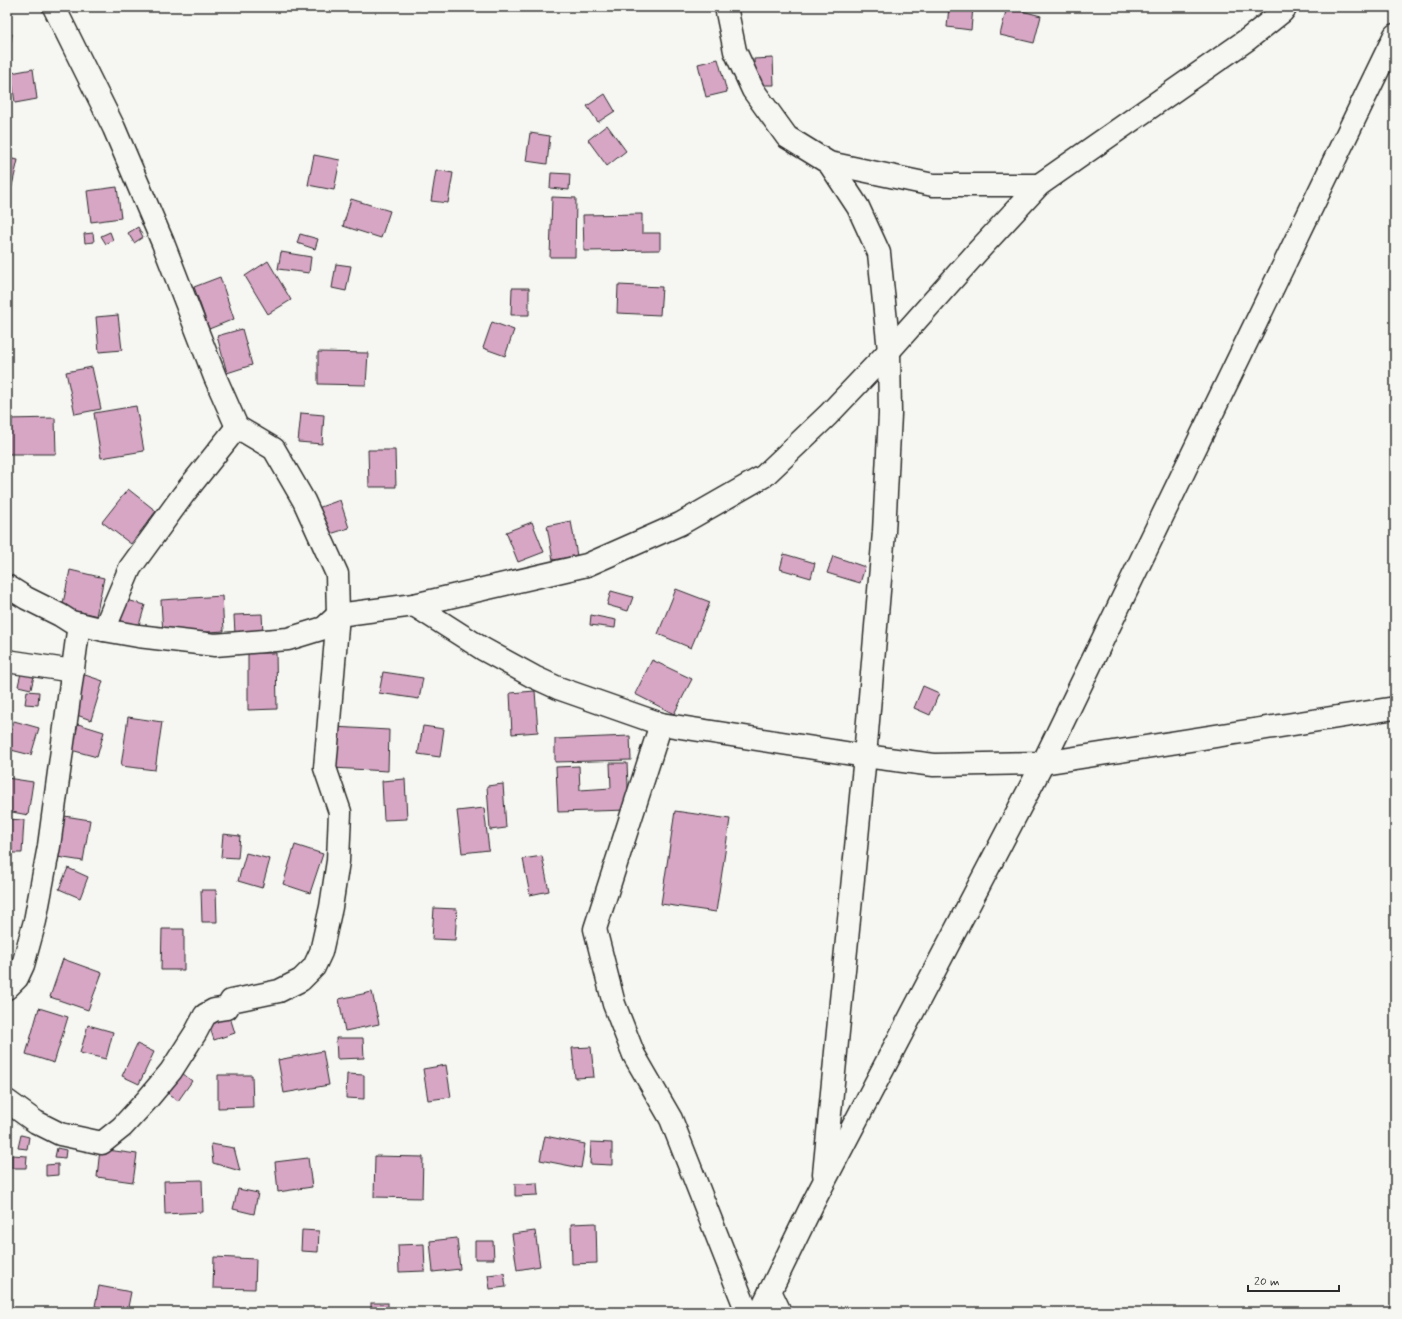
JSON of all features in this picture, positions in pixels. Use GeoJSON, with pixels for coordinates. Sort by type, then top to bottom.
{"type":"FeatureCollection","features":[{"type":"Feature","properties":{"kind":"street"},"geometry":{"type":"LineString","coordinates":[[7,1101],[36,1122],[60,1134],[102,1142],[122,1127],[171,1071],[205,1015],[214,1010],[227,1008],[231,1001],[279,991],[301,980],[314,967],[321,952],[331,907],[338,861],[340,812],[325,768],[338,615],[337,574],[304,501],[274,449],[236,427],[163,243],[114,128],[54,7]]}},
{"type":"Feature","properties":{"kind":"street"},"geometry":{"type":"LineString","coordinates":[[726,7],[735,51],[753,90],[787,137],[829,163],[933,185],[1039,185]]}},
{"type":"Feature","properties":{"kind":"street"},"geometry":{"type":"LineString","coordinates":[[7,586],[71,622],[104,630],[138,636],[215,645],[288,639],[324,628],[338,615],[414,605],[587,565],[680,524],[764,476],[828,415],[889,351],[1039,185],[1248,39],[1282,12],[1286,7]]}},
{"type":"Feature","properties":{"kind":"street"},"geometry":{"type":"LineString","coordinates":[[760,1312],[823,1185],[1043,763],[1395,35]]}},
{"type":"Feature","properties":{"kind":"street"},"geometry":{"type":"LineString","coordinates":[[823,1185],[865,756],[884,532],[890,414],[889,351],[879,253],[858,207],[829,163]]}},
{"type":"Feature","properties":{"kind":"street"},"geometry":{"type":"LineString","coordinates":[[104,630],[130,568],[236,427]]}},
{"type":"Feature","properties":{"kind":"street"},"geometry":{"type":"LineString","coordinates":[[414,605],[483,649],[534,677],[558,688],[661,724],[865,756],[934,765],[1043,763],[1395,708]]}},
{"type":"Feature","properties":{"kind":"street"},"geometry":{"type":"LineString","coordinates":[[7,988],[17,978],[23,965],[36,921],[49,846],[79,624]]}},
{"type":"Feature","properties":{"kind":"street"},"geometry":{"type":"LineString","coordinates":[[7,662],[73,671]]}},
{"type":"Feature","properties":{"kind":"street"},"geometry":{"type":"LineString","coordinates":[[661,724],[595,929],[614,1004],[634,1055],[671,1119],[747,1312]]}},
{"type":"Feature","properties":{"kind":"street"},"geometry":{"type":"LineString","coordinates":[[770,1291],[780,1312]]}},
{"type":"Feature","properties":{"kind":"building"},"geometry":{"type":"Polygon","coordinates":[[[949,7],[973,7],[971,30],[947,27],[949,7]]]}},
{"type":"Feature","properties":{"kind":"building"},"geometry":{"type":"Polygon","coordinates":[[[1007,7],[1041,16],[1034,43],[1000,35],[1007,7]]]}},
{"type":"Feature","properties":{"kind":"building"},"geometry":{"type":"Polygon","coordinates":[[[7,33],[12,34],[7,64],[7,33]]]}},
{"type":"Feature","properties":{"kind":"building"},"geometry":{"type":"Polygon","coordinates":[[[773,58],[774,85],[755,85],[754,59],[773,58]]]}},
{"type":"Feature","properties":{"kind":"building"},"geometry":{"type":"Polygon","coordinates":[[[718,59],[727,92],[706,97],[698,64],[718,59]]]}},
{"type":"Feature","properties":{"kind":"building"},"geometry":{"type":"Polygon","coordinates":[[[33,69],[37,99],[15,103],[11,73],[33,69]]]}},
{"type":"Feature","properties":{"kind":"building"},"geometry":{"type":"Polygon","coordinates":[[[605,94],[615,111],[598,122],[587,106],[605,94]]]}},
{"type":"Feature","properties":{"kind":"building"},"geometry":{"type":"Polygon","coordinates":[[[607,125],[626,151],[607,166],[588,140],[607,125]]]}},
{"type":"Feature","properties":{"kind":"building"},"geometry":{"type":"Polygon","coordinates":[[[530,133],[550,136],[547,164],[526,161],[530,133]]]}},
{"type":"Feature","properties":{"kind":"building"},"geometry":{"type":"Polygon","coordinates":[[[314,155],[340,160],[334,190],[308,185],[314,155]]]}},
{"type":"Feature","properties":{"kind":"building"},"geometry":{"type":"Polygon","coordinates":[[[7,158],[18,160],[8,203],[7,202],[7,158]]]}},
{"type":"Feature","properties":{"kind":"building"},"geometry":{"type":"Polygon","coordinates":[[[436,170],[453,173],[448,203],[431,201],[436,170]]]}},
{"type":"Feature","properties":{"kind":"building"},"geometry":{"type":"Polygon","coordinates":[[[551,173],[570,174],[569,190],[550,188],[551,173]]]}},
{"type":"Feature","properties":{"kind":"building"},"geometry":{"type":"Polygon","coordinates":[[[117,187],[121,218],[91,222],[87,191],[117,187]]]}},
{"type":"Feature","properties":{"kind":"building"},"geometry":{"type":"Polygon","coordinates":[[[552,197],[576,198],[575,257],[550,257],[552,197]]]}},
{"type":"Feature","properties":{"kind":"building"},"geometry":{"type":"Polygon","coordinates":[[[351,199],[390,211],[381,238],[343,226],[351,199]]]}},
{"type":"Feature","properties":{"kind":"building"},"geometry":{"type":"Polygon","coordinates":[[[642,214],[642,233],[660,233],[660,250],[584,251],[583,215],[642,214]]]}},
{"type":"Feature","properties":{"kind":"building"},"geometry":{"type":"Polygon","coordinates":[[[138,227],[143,237],[134,243],[128,233],[138,227]]]}},
{"type":"Feature","properties":{"kind":"building"},"geometry":{"type":"Polygon","coordinates":[[[110,232],[113,240],[106,244],[101,236],[110,232]]]}},
{"type":"Feature","properties":{"kind":"building"},"geometry":{"type":"Polygon","coordinates":[[[93,233],[94,242],[85,243],[84,234],[93,233]]]}},
{"type":"Feature","properties":{"kind":"building"},"geometry":{"type":"Polygon","coordinates":[[[300,234],[318,239],[315,249],[297,243],[300,234]]]}},
{"type":"Feature","properties":{"kind":"building"},"geometry":{"type":"Polygon","coordinates":[[[281,252],[311,257],[309,273],[278,269],[281,252]]]}},
{"type":"Feature","properties":{"kind":"building"},"geometry":{"type":"Polygon","coordinates":[[[268,261],[291,300],[268,314],[245,276],[268,261]]]}},
{"type":"Feature","properties":{"kind":"building"},"geometry":{"type":"Polygon","coordinates":[[[336,264],[351,266],[346,291],[332,288],[336,264]]]}},
{"type":"Feature","properties":{"kind":"building"},"geometry":{"type":"Polygon","coordinates":[[[220,277],[234,319],[209,329],[194,287],[220,277]]]}},
{"type":"Feature","properties":{"kind":"building"},"geometry":{"type":"Polygon","coordinates":[[[618,285],[662,287],[660,315],[617,313],[618,285]]]}},
{"type":"Feature","properties":{"kind":"building"},"geometry":{"type":"Polygon","coordinates":[[[512,288],[529,288],[529,315],[511,315],[512,288]]]}},
{"type":"Feature","properties":{"kind":"building"},"geometry":{"type":"Polygon","coordinates":[[[118,315],[122,350],[99,352],[96,317],[118,315]]]}},
{"type":"Feature","properties":{"kind":"building"},"geometry":{"type":"Polygon","coordinates":[[[492,322],[514,330],[505,356],[483,348],[492,322]]]}},
{"type":"Feature","properties":{"kind":"building"},"geometry":{"type":"Polygon","coordinates":[[[242,329],[252,365],[227,373],[217,336],[242,329]]]}},
{"type":"Feature","properties":{"kind":"building"},"geometry":{"type":"Polygon","coordinates":[[[318,352],[368,353],[366,385],[318,384],[318,352]]]}},
{"type":"Feature","properties":{"kind":"building"},"geometry":{"type":"Polygon","coordinates":[[[92,367],[101,409],[75,414],[66,372],[92,367]]]}},
{"type":"Feature","properties":{"kind":"building"},"geometry":{"type":"Polygon","coordinates":[[[136,406],[144,451],[101,458],[94,413],[136,406]]]}},
{"type":"Feature","properties":{"kind":"building"},"geometry":{"type":"Polygon","coordinates":[[[301,413],[324,415],[322,444],[298,442],[301,413]]]}},
{"type":"Feature","properties":{"kind":"building"},"geometry":{"type":"Polygon","coordinates":[[[55,418],[56,454],[7,454],[7,419],[55,418]]]}},
{"type":"Feature","properties":{"kind":"building"},"geometry":{"type":"Polygon","coordinates":[[[368,450],[395,450],[396,487],[369,487],[368,450]]]}},
{"type":"Feature","properties":{"kind":"building"},"geometry":{"type":"Polygon","coordinates":[[[128,489],[156,511],[131,544],[102,522],[128,489]]]}},
{"type":"Feature","properties":{"kind":"building"},"geometry":{"type":"Polygon","coordinates":[[[340,500],[349,528],[324,536],[315,509],[340,500]]]}},
{"type":"Feature","properties":{"kind":"building"},"geometry":{"type":"Polygon","coordinates":[[[571,521],[577,556],[553,560],[547,526],[571,521]]]}},
{"type":"Feature","properties":{"kind":"building"},"geometry":{"type":"Polygon","coordinates":[[[532,522],[544,552],[518,562],[506,532],[532,522]]]}},
{"type":"Feature","properties":{"kind":"building"},"geometry":{"type":"Polygon","coordinates":[[[784,554],[815,563],[811,578],[780,569],[784,554]]]}},
{"type":"Feature","properties":{"kind":"building"},"geometry":{"type":"Polygon","coordinates":[[[833,556],[865,567],[860,583],[827,573],[833,556]]]}},
{"type":"Feature","properties":{"kind":"building"},"geometry":{"type":"Polygon","coordinates":[[[70,570],[104,578],[96,616],[62,608],[70,570]]]}},
{"type":"Feature","properties":{"kind":"building"},"geometry":{"type":"Polygon","coordinates":[[[676,589],[710,602],[691,648],[658,634],[676,589]]]}},
{"type":"Feature","properties":{"kind":"building"},"geometry":{"type":"Polygon","coordinates":[[[611,591],[633,597],[628,611],[607,605],[611,591]]]}},
{"type":"Feature","properties":{"kind":"building"},"geometry":{"type":"Polygon","coordinates":[[[222,596],[224,631],[163,635],[161,600],[222,596]]]}},
{"type":"Feature","properties":{"kind":"building"},"geometry":{"type":"Polygon","coordinates":[[[120,598],[145,605],[137,632],[113,625],[120,598]]]}},
{"type":"Feature","properties":{"kind":"building"},"geometry":{"type":"Polygon","coordinates":[[[262,614],[263,633],[235,634],[234,615],[262,614]]]}},
{"type":"Feature","properties":{"kind":"building"},"geometry":{"type":"Polygon","coordinates":[[[591,615],[616,620],[615,628],[590,625],[591,615]]]}},
{"type":"Feature","properties":{"kind":"building"},"geometry":{"type":"Polygon","coordinates":[[[248,653],[276,653],[277,709],[248,710],[248,653]]]}},
{"type":"Feature","properties":{"kind":"building"},"geometry":{"type":"Polygon","coordinates":[[[652,660],[692,679],[674,714],[635,694],[652,660]]]}},
{"type":"Feature","properties":{"kind":"building"},"geometry":{"type":"Polygon","coordinates":[[[383,672],[423,678],[419,699],[379,693],[383,672]]]}},
{"type":"Feature","properties":{"kind":"building"},"geometry":{"type":"Polygon","coordinates":[[[21,673],[34,676],[31,689],[18,686],[21,673]]]}},
{"type":"Feature","properties":{"kind":"building"},"geometry":{"type":"Polygon","coordinates":[[[82,674],[103,681],[91,720],[71,713],[82,674]]]}},
{"type":"Feature","properties":{"kind":"building"},"geometry":{"type":"Polygon","coordinates":[[[923,686],[939,693],[930,715],[914,708],[923,686]]]}},
{"type":"Feature","properties":{"kind":"building"},"geometry":{"type":"Polygon","coordinates":[[[27,691],[39,692],[38,705],[25,704],[27,691]]]}},
{"type":"Feature","properties":{"kind":"building"},"geometry":{"type":"Polygon","coordinates":[[[535,691],[538,732],[512,734],[510,693],[535,691]]]}},
{"type":"Feature","properties":{"kind":"building"},"geometry":{"type":"Polygon","coordinates":[[[128,717],[162,722],[155,770],[121,766],[128,717]]]}},
{"type":"Feature","properties":{"kind":"building"},"geometry":{"type":"Polygon","coordinates":[[[14,721],[39,728],[31,755],[7,749],[14,721]]]}},
{"type":"Feature","properties":{"kind":"building"},"geometry":{"type":"Polygon","coordinates":[[[78,724],[104,732],[97,757],[71,750],[78,724]]]}},
{"type":"Feature","properties":{"kind":"building"},"geometry":{"type":"Polygon","coordinates":[[[423,726],[444,729],[440,757],[418,754],[423,726]]]}},
{"type":"Feature","properties":{"kind":"building"},"geometry":{"type":"Polygon","coordinates":[[[333,727],[389,730],[388,771],[332,768],[333,727]]]}},
{"type":"Feature","properties":{"kind":"building"},"geometry":{"type":"Polygon","coordinates":[[[630,736],[631,760],[555,762],[555,739],[630,736]]]}},
{"type":"Feature","properties":{"kind":"building"},"geometry":{"type":"Polygon","coordinates":[[[610,763],[627,763],[629,810],[558,812],[556,767],[579,766],[580,790],[611,788],[610,763]]]}},
{"type":"Feature","properties":{"kind":"building"},"geometry":{"type":"Polygon","coordinates":[[[7,778],[33,782],[28,815],[7,811],[7,778]]]}},
{"type":"Feature","properties":{"kind":"building"},"geometry":{"type":"Polygon","coordinates":[[[405,779],[407,819],[384,820],[382,781],[405,779]]]}},
{"type":"Feature","properties":{"kind":"building"},"geometry":{"type":"Polygon","coordinates":[[[503,784],[506,828],[490,830],[487,786],[503,784]]]}},
{"type":"Feature","properties":{"kind":"building"},"geometry":{"type":"Polygon","coordinates":[[[484,808],[489,850],[462,853],[457,811],[484,808]]]}},
{"type":"Feature","properties":{"kind":"building"},"geometry":{"type":"Polygon","coordinates":[[[675,811],[730,819],[716,912],[661,904],[675,811]]]}},
{"type":"Feature","properties":{"kind":"building"},"geometry":{"type":"Polygon","coordinates":[[[58,815],[90,820],[83,861],[51,856],[58,815]]]}},
{"type":"Feature","properties":{"kind":"building"},"geometry":{"type":"Polygon","coordinates":[[[7,819],[24,820],[22,853],[7,853],[7,819]]]}},
{"type":"Feature","properties":{"kind":"building"},"geometry":{"type":"Polygon","coordinates":[[[223,834],[240,836],[238,858],[221,857],[223,834]]]}},
{"type":"Feature","properties":{"kind":"building"},"geometry":{"type":"Polygon","coordinates":[[[295,845],[323,854],[310,893],[283,884],[295,845]]]}},
{"type":"Feature","properties":{"kind":"building"},"geometry":{"type":"Polygon","coordinates":[[[246,853],[270,859],[262,888],[238,881],[246,853]]]}},
{"type":"Feature","properties":{"kind":"building"},"geometry":{"type":"Polygon","coordinates":[[[542,856],[549,891],[530,895],[523,859],[542,856]]]}},
{"type":"Feature","properties":{"kind":"building"},"geometry":{"type":"Polygon","coordinates":[[[68,868],[88,877],[80,898],[59,889],[68,868]]]}},
{"type":"Feature","properties":{"kind":"building"},"geometry":{"type":"Polygon","coordinates":[[[201,890],[216,890],[217,922],[202,922],[201,890]]]}},
{"type":"Feature","properties":{"kind":"building"},"geometry":{"type":"Polygon","coordinates":[[[434,908],[457,909],[455,940],[432,939],[434,908]]]}},
{"type":"Feature","properties":{"kind":"building"},"geometry":{"type":"Polygon","coordinates":[[[162,929],[184,929],[184,970],[161,970],[162,929]]]}},
{"type":"Feature","properties":{"kind":"building"},"geometry":{"type":"Polygon","coordinates":[[[63,959],[102,973],[88,1010],[50,997],[63,959]]]}},
{"type":"Feature","properties":{"kind":"building"},"geometry":{"type":"Polygon","coordinates":[[[372,992],[379,1024],[345,1031],[339,999],[372,992]]]}},
{"type":"Feature","properties":{"kind":"building"},"geometry":{"type":"Polygon","coordinates":[[[39,1008],[68,1017],[54,1063],[26,1054],[39,1008]]]}},
{"type":"Feature","properties":{"kind":"building"},"geometry":{"type":"Polygon","coordinates":[[[228,1011],[235,1033],[214,1040],[207,1018],[228,1011]]]}},
{"type":"Feature","properties":{"kind":"building"},"geometry":{"type":"Polygon","coordinates":[[[88,1025],[113,1032],[106,1059],[80,1053],[88,1025]]]}},
{"type":"Feature","properties":{"kind":"building"},"geometry":{"type":"Polygon","coordinates":[[[336,1038],[363,1038],[364,1058],[337,1059],[336,1038]]]}},
{"type":"Feature","properties":{"kind":"building"},"geometry":{"type":"Polygon","coordinates":[[[137,1044],[154,1052],[139,1084],[122,1076],[137,1044]]]}},
{"type":"Feature","properties":{"kind":"building"},"geometry":{"type":"Polygon","coordinates":[[[591,1047],[594,1077],[575,1078],[572,1048],[591,1047]]]}},
{"type":"Feature","properties":{"kind":"building"},"geometry":{"type":"Polygon","coordinates":[[[323,1051],[329,1085],[284,1093],[278,1060],[323,1051]]]}},
{"type":"Feature","properties":{"kind":"building"},"geometry":{"type":"Polygon","coordinates":[[[446,1065],[451,1097],[428,1100],[423,1069],[446,1065]]]}},
{"type":"Feature","properties":{"kind":"building"},"geometry":{"type":"Polygon","coordinates":[[[177,1069],[192,1081],[178,1101],[162,1089],[177,1069]]]}},
{"type":"Feature","properties":{"kind":"building"},"geometry":{"type":"Polygon","coordinates":[[[347,1074],[364,1075],[364,1099],[346,1098],[347,1074]]]}},
{"type":"Feature","properties":{"kind":"building"},"geometry":{"type":"Polygon","coordinates":[[[218,1075],[252,1075],[253,1107],[218,1108],[218,1075]]]}},
{"type":"Feature","properties":{"kind":"building"},"geometry":{"type":"Polygon","coordinates":[[[21,1135],[29,1137],[27,1149],[18,1148],[21,1135]]]}},
{"type":"Feature","properties":{"kind":"building"},"geometry":{"type":"Polygon","coordinates":[[[545,1136],[585,1144],[581,1168],[540,1160],[545,1136]]]}},
{"type":"Feature","properties":{"kind":"building"},"geometry":{"type":"Polygon","coordinates":[[[591,1142],[612,1143],[612,1165],[590,1164],[591,1142]]]}},
{"type":"Feature","properties":{"kind":"building"},"geometry":{"type":"Polygon","coordinates":[[[211,1144],[234,1148],[240,1171],[213,1163],[211,1144]]]}},
{"type":"Feature","properties":{"kind":"building"},"geometry":{"type":"Polygon","coordinates":[[[57,1148],[66,1150],[65,1158],[55,1157],[57,1148]]]}},
{"type":"Feature","properties":{"kind":"building"},"geometry":{"type":"Polygon","coordinates":[[[100,1149],[137,1154],[133,1182],[97,1177],[100,1149]]]}},
{"type":"Feature","properties":{"kind":"building"},"geometry":{"type":"Polygon","coordinates":[[[12,1155],[27,1156],[26,1168],[12,1168],[12,1155]]]}},
{"type":"Feature","properties":{"kind":"building"},"geometry":{"type":"Polygon","coordinates":[[[375,1156],[423,1157],[422,1198],[374,1197],[375,1156]]]}},
{"type":"Feature","properties":{"kind":"building"},"geometry":{"type":"Polygon","coordinates":[[[308,1158],[312,1187],[278,1192],[275,1162],[308,1158]]]}},
{"type":"Feature","properties":{"kind":"building"},"geometry":{"type":"Polygon","coordinates":[[[58,1164],[58,1175],[46,1176],[46,1165],[58,1164]]]}},
{"type":"Feature","properties":{"kind":"building"},"geometry":{"type":"Polygon","coordinates":[[[202,1180],[203,1212],[165,1214],[164,1181],[202,1180]]]}},
{"type":"Feature","properties":{"kind":"building"},"geometry":{"type":"Polygon","coordinates":[[[537,1183],[538,1195],[515,1196],[515,1184],[537,1183]]]}},
{"type":"Feature","properties":{"kind":"building"},"geometry":{"type":"Polygon","coordinates":[[[238,1189],[258,1193],[254,1214],[233,1209],[238,1189]]]}},
{"type":"Feature","properties":{"kind":"building"},"geometry":{"type":"Polygon","coordinates":[[[596,1223],[597,1263],[572,1264],[571,1224],[596,1223]]]}},
{"type":"Feature","properties":{"kind":"building"},"geometry":{"type":"Polygon","coordinates":[[[302,1230],[319,1231],[318,1252],[301,1251],[302,1230]]]}},
{"type":"Feature","properties":{"kind":"building"},"geometry":{"type":"Polygon","coordinates":[[[535,1231],[540,1266],[517,1270],[512,1234],[535,1231]]]}},
{"type":"Feature","properties":{"kind":"building"},"geometry":{"type":"Polygon","coordinates":[[[457,1238],[460,1269],[433,1272],[430,1241],[457,1238]]]}},
{"type":"Feature","properties":{"kind":"building"},"geometry":{"type":"Polygon","coordinates":[[[475,1241],[493,1241],[494,1259],[475,1259],[475,1241]]]}},
{"type":"Feature","properties":{"kind":"building"},"geometry":{"type":"Polygon","coordinates":[[[424,1244],[425,1271],[399,1272],[398,1245],[424,1244]]]}},
{"type":"Feature","properties":{"kind":"building"},"geometry":{"type":"Polygon","coordinates":[[[214,1257],[256,1259],[255,1289],[213,1288],[214,1257]]]}},
{"type":"Feature","properties":{"kind":"building"},"geometry":{"type":"Polygon","coordinates":[[[504,1273],[506,1287],[490,1289],[488,1275],[504,1273]]]}},
{"type":"Feature","properties":{"kind":"building"},"geometry":{"type":"Polygon","coordinates":[[[99,1286],[131,1292],[127,1312],[95,1306],[99,1286]]]}},
{"type":"Feature","properties":{"kind":"building"},"geometry":{"type":"Polygon","coordinates":[[[371,1303],[388,1303],[388,1312],[371,1312],[371,1303]]]}}]}
